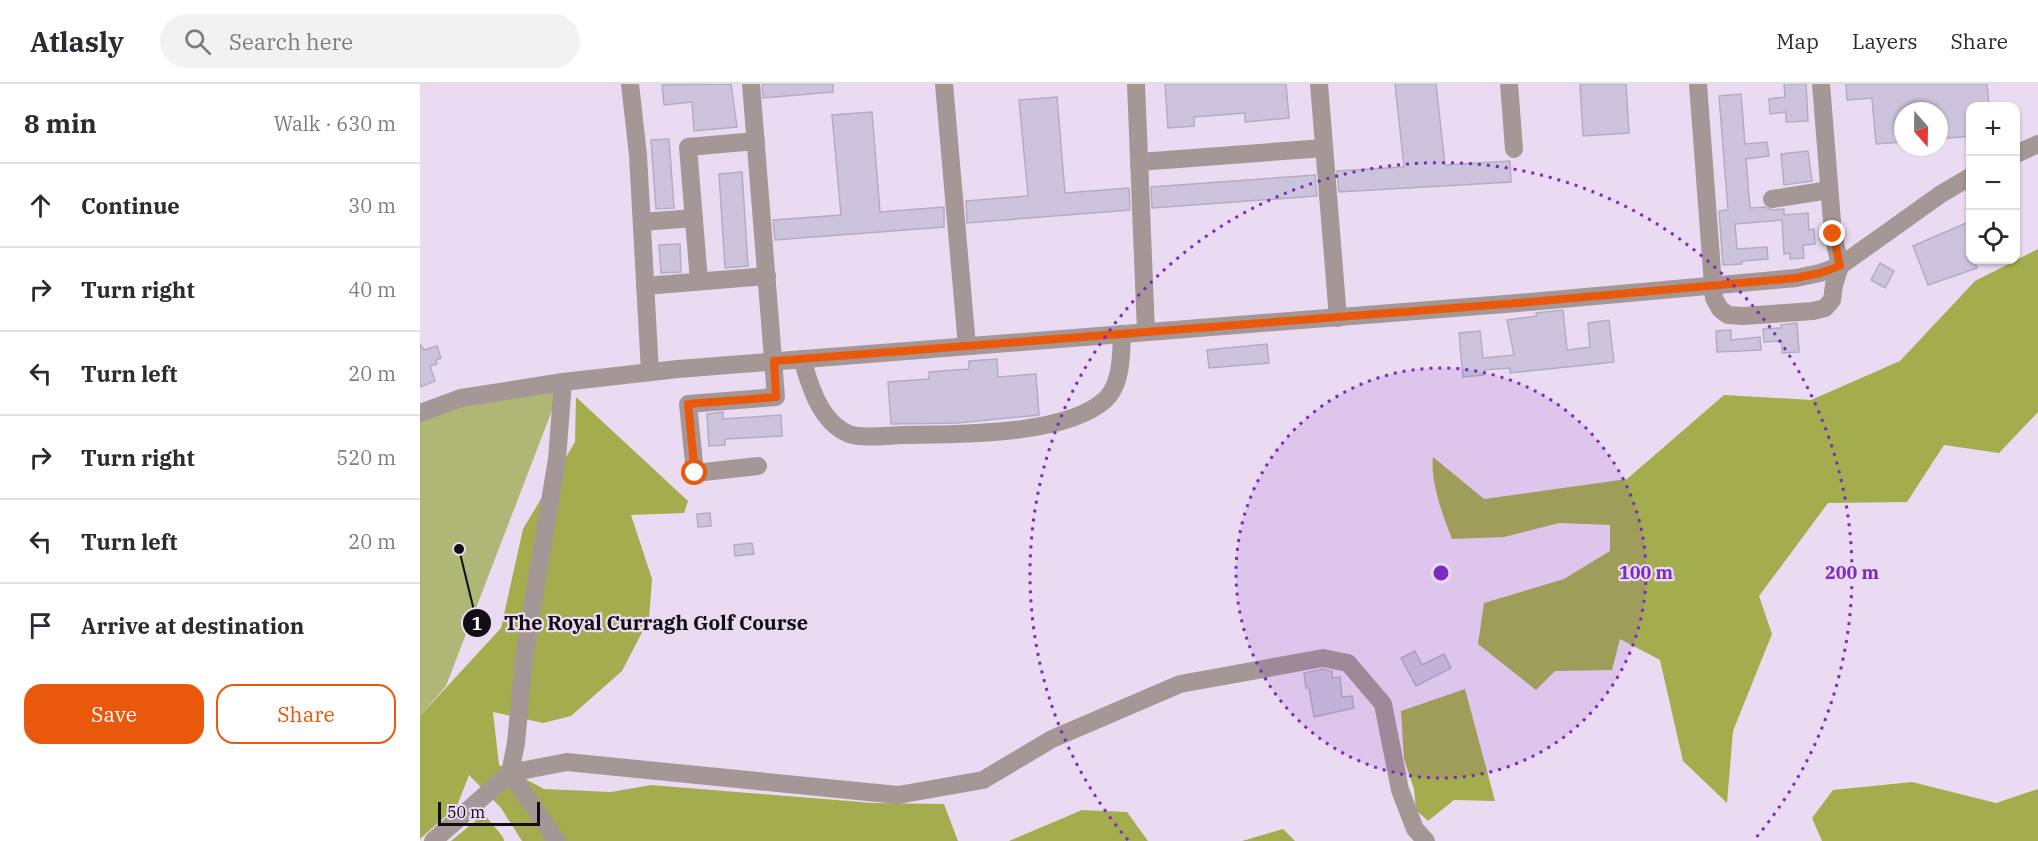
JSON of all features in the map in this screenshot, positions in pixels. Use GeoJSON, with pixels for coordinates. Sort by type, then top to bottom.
{"type":"FeatureCollection","features":[{"type":"Feature","properties":{"kind":"street"},"geometry":{"type":"LineString","coordinates":[[630,84],[638,155],[650,372]]}},
{"type":"Feature","properties":{"kind":"street"},"geometry":{"type":"LineString","coordinates":[[751,84],[776,397],[688,404],[695,473],[758,466]]}},
{"type":"Feature","properties":{"kind":"street"},"geometry":{"type":"LineString","coordinates":[[944,84],[967,346]]}},
{"type":"Feature","properties":{"kind":"street"},"geometry":{"type":"LineString","coordinates":[[1136,84],[1146,332]]}},
{"type":"Feature","properties":{"kind":"street"},"geometry":{"type":"LineString","coordinates":[[1319,84],[1338,318]]}},
{"type":"Feature","properties":{"kind":"street"},"geometry":{"type":"LineString","coordinates":[[1509,84],[1514,149]]}},
{"type":"Feature","properties":{"kind":"street"},"geometry":{"type":"LineString","coordinates":[[1698,84],[1712,286],[1719,309],[1728,315],[1813,311],[1825,308],[1832,300],[1840,266],[1833,234],[1821,84]]}},
{"type":"Feature","properties":{"kind":"street"},"geometry":{"type":"LineString","coordinates":[[699,281],[688,147],[756,141]]}},
{"type":"Feature","properties":{"kind":"street"},"geometry":{"type":"LineString","coordinates":[[2020,152],[2038,144]]}},
{"type":"Feature","properties":{"kind":"street"},"geometry":{"type":"LineString","coordinates":[[1140,162],[1324,148]]}},
{"type":"Feature","properties":{"kind":"street"},"geometry":{"type":"LineString","coordinates":[[420,412],[460,398],[563,382],[650,372],[1338,318],[1796,278],[1840,266],[1941,194],[1966,180]]}},
{"type":"Feature","properties":{"kind":"street"},"geometry":{"type":"LineString","coordinates":[[1772,199],[1829,190]]}},
{"type":"Feature","properties":{"kind":"street"},"geometry":{"type":"LineString","coordinates":[[642,222],[694,218]]}},
{"type":"Feature","properties":{"kind":"street"},"geometry":{"type":"LineString","coordinates":[[645,286],[767,276]]}},
{"type":"Feature","properties":{"kind":"street"},"geometry":{"type":"LineString","coordinates":[[802,359],[810,387],[821,408],[830,420],[849,434],[965,434],[1010,431],[1077,417],[1094,409],[1108,397],[1120,367],[1122,334]]}},
{"type":"Feature","properties":{"kind":"street"},"geometry":{"type":"LineString","coordinates":[[557,841],[510,773],[516,742],[524,658],[557,459],[563,382]]}},
{"type":"Feature","properties":{"kind":"street"},"geometry":{"type":"LineString","coordinates":[[433,841],[510,773],[567,762],[898,795],[983,780],[1052,739],[1180,684],[1323,658],[1348,663],[1383,704],[1400,790],[1415,829],[1426,841]]}},
{"type":"Feature","properties":{"kind":"green space"},"geometry":{"type":"Polygon","coordinates":[[[2038,249],[2038,412],[1999,453],[1944,445],[1907,502],[1828,503],[1759,596],[1772,634],[1733,731],[1727,803],[1683,761],[1660,660],[1620,639],[1612,670],[1555,671],[1536,690],[1478,644],[1484,603],[1564,579],[1610,551],[1610,525],[1559,523],[1504,537],[1452,539],[1435,487],[1433,457],[1484,499],[1627,479],[1724,395],[1811,400],[1900,361],[1975,281],[2008,264],[2020,264],[2020,258],[2038,249]]]}},
{"type":"Feature","properties":{"kind":"green space"},"geometry":{"type":"Polygon","coordinates":[[[563,382],[446,686],[420,716],[420,413],[563,382]]]}},
{"type":"Feature","properties":{"kind":"green space"},"geometry":{"type":"Polygon","coordinates":[[[576,397],[688,501],[684,513],[631,515],[652,579],[649,619],[622,671],[571,716],[543,723],[493,712],[499,765],[544,789],[611,792],[651,785],[873,803],[944,804],[958,841],[522,841],[501,808],[469,775],[457,806],[420,839],[420,716],[501,628],[523,529],[575,442],[576,397]]]}},
{"type":"Feature","properties":{"kind":"green space"},"geometry":{"type":"Polygon","coordinates":[[[1465,689],[1495,801],[1454,800],[1428,821],[1416,810],[1414,789],[1404,759],[1401,711],[1465,689]]]}},
{"type":"Feature","properties":{"kind":"green space"},"geometry":{"type":"Polygon","coordinates":[[[1912,782],[1996,803],[2038,789],[2038,841],[1822,841],[1812,818],[1833,790],[1912,782]]]}},
{"type":"Feature","properties":{"kind":"green space"},"geometry":{"type":"Polygon","coordinates":[[[1082,810],[1127,812],[1148,841],[1009,841],[1082,810]]]}},
{"type":"Feature","properties":{"kind":"green space"},"geometry":{"type":"Polygon","coordinates":[[[484,814],[504,841],[451,841],[484,814]]]}},
{"type":"Feature","properties":{"kind":"green space"},"geometry":{"type":"Polygon","coordinates":[[[1283,829],[1295,841],[1242,841],[1283,829]]]}},
{"type":"Feature","properties":{"kind":"building"},"geometry":{"type":"Polygon","coordinates":[[[731,84],[737,127],[694,131],[692,102],[664,105],[662,85],[731,84]]]}},
{"type":"Feature","properties":{"kind":"building"},"geometry":{"type":"Polygon","coordinates":[[[762,84],[833,84],[833,92],[763,98],[762,84]]]}},
{"type":"Feature","properties":{"kind":"building"},"geometry":{"type":"Polygon","coordinates":[[[1165,84],[1286,84],[1289,118],[1245,122],[1245,113],[1194,117],[1194,126],[1168,128],[1165,84]]]}},
{"type":"Feature","properties":{"kind":"building"},"geometry":{"type":"Polygon","coordinates":[[[1395,84],[1436,84],[1445,165],[1510,161],[1511,182],[1339,192],[1337,171],[1404,167],[1395,84]]]}},
{"type":"Feature","properties":{"kind":"building"},"geometry":{"type":"Polygon","coordinates":[[[1580,84],[1626,84],[1629,133],[1583,136],[1580,84]]]}},
{"type":"Feature","properties":{"kind":"building"},"geometry":{"type":"Polygon","coordinates":[[[1784,84],[1806,84],[1808,121],[1786,122],[1786,112],[1770,114],[1769,99],[1785,97],[1784,84]]]}},
{"type":"Feature","properties":{"kind":"building"},"geometry":{"type":"Polygon","coordinates":[[[1846,84],[1987,84],[1989,102],[1966,102],[1966,136],[1948,138],[1948,102],[1894,102],[1894,143],[1876,144],[1872,98],[1847,100],[1846,84]]]}},
{"type":"Feature","properties":{"kind":"building"},"geometry":{"type":"Polygon","coordinates":[[[1741,94],[1745,144],[1767,142],[1769,156],[1746,159],[1750,208],[1784,209],[1784,215],[1808,213],[1809,230],[1814,229],[1815,244],[1803,245],[1804,258],[1790,259],[1790,253],[1784,254],[1782,220],[1735,224],[1737,249],[1767,247],[1768,259],[1723,265],[1719,211],[1728,210],[1719,96],[1741,94]]]}},
{"type":"Feature","properties":{"kind":"building"},"geometry":{"type":"Polygon","coordinates":[[[1057,97],[1065,193],[1129,188],[1130,210],[967,223],[966,201],[1028,196],[1019,100],[1057,97]]]}},
{"type":"Feature","properties":{"kind":"building"},"geometry":{"type":"Polygon","coordinates":[[[872,112],[880,212],[944,207],[944,227],[775,240],[773,220],[841,215],[832,115],[872,112]]]}},
{"type":"Feature","properties":{"kind":"building"},"geometry":{"type":"Polygon","coordinates":[[[669,139],[674,208],[656,209],[651,140],[669,139]]]}},
{"type":"Feature","properties":{"kind":"building"},"geometry":{"type":"Polygon","coordinates":[[[1808,151],[1812,181],[1784,185],[1781,154],[1808,151]]]}},
{"type":"Feature","properties":{"kind":"building"},"geometry":{"type":"Polygon","coordinates":[[[742,172],[748,266],[725,268],[719,174],[742,172]]]}},
{"type":"Feature","properties":{"kind":"building"},"geometry":{"type":"Polygon","coordinates":[[[1315,175],[1317,196],[1152,208],[1151,187],[1315,175]]]}},
{"type":"Feature","properties":{"kind":"building"},"geometry":{"type":"Polygon","coordinates":[[[1966,223],[1966,264],[1976,264],[1977,268],[1928,285],[1913,246],[1966,223]]]}},
{"type":"Feature","properties":{"kind":"building"},"geometry":{"type":"Polygon","coordinates":[[[680,244],[681,272],[661,273],[659,245],[680,244]]]}},
{"type":"Feature","properties":{"kind":"building"},"geometry":{"type":"Polygon","coordinates":[[[1880,263],[1894,271],[1885,288],[1871,280],[1880,263]]]}},
{"type":"Feature","properties":{"kind":"building"},"geometry":{"type":"Polygon","coordinates":[[[1563,310],[1567,350],[1590,347],[1588,323],[1609,320],[1614,362],[1510,373],[1510,368],[1484,370],[1484,375],[1463,377],[1459,333],[1480,331],[1483,358],[1514,355],[1507,320],[1563,310]]]}},
{"type":"Feature","properties":{"kind":"building"},"geometry":{"type":"Polygon","coordinates":[[[1797,323],[1799,352],[1782,353],[1782,341],[1764,342],[1763,329],[1781,328],[1781,325],[1797,323]]]}},
{"type":"Feature","properties":{"kind":"building"},"geometry":{"type":"Polygon","coordinates":[[[1731,330],[1731,340],[1760,337],[1761,350],[1717,352],[1716,331],[1731,330]]]}},
{"type":"Feature","properties":{"kind":"building"},"geometry":{"type":"Polygon","coordinates":[[[420,344],[424,350],[437,346],[441,358],[436,360],[437,364],[430,366],[435,381],[420,387],[420,344]]]}},
{"type":"Feature","properties":{"kind":"building"},"geometry":{"type":"Polygon","coordinates":[[[1267,344],[1269,363],[1209,368],[1207,350],[1267,344]]]}},
{"type":"Feature","properties":{"kind":"building"},"geometry":{"type":"Polygon","coordinates":[[[997,359],[998,377],[1036,374],[1039,415],[957,423],[891,424],[888,382],[929,379],[929,372],[969,369],[969,361],[997,359]]]}},
{"type":"Feature","properties":{"kind":"building"},"geometry":{"type":"Polygon","coordinates":[[[723,412],[723,419],[781,415],[782,436],[725,439],[725,445],[709,446],[707,414],[723,412]]]}},
{"type":"Feature","properties":{"kind":"building"},"geometry":{"type":"Polygon","coordinates":[[[710,513],[711,526],[698,527],[697,514],[710,513]]]}},
{"type":"Feature","properties":{"kind":"building"},"geometry":{"type":"Polygon","coordinates":[[[752,543],[754,554],[735,556],[734,545],[752,543]]]}},
{"type":"Feature","properties":{"kind":"building"},"geometry":{"type":"Polygon","coordinates":[[[1415,651],[1422,665],[1444,654],[1451,668],[1416,686],[1401,658],[1415,651]]]}},
{"type":"Feature","properties":{"kind":"building"},"geometry":{"type":"Polygon","coordinates":[[[1323,669],[1332,671],[1332,678],[1340,677],[1342,697],[1352,696],[1354,708],[1314,717],[1304,673],[1323,669]]]}},
{"type":"Feature","properties":{"kind":"place","name":"The Royal Curragh Golf Course"},"geometry":{"type":"Point","coordinates":[459,549]}},
{"type":"Feature","properties":{"kind":"route"},"geometry":{"type":"LineString","coordinates":[[695,473],[688,404],[776,397],[774,361],[1518,303],[1796,278],[1840,266],[1833,234]]}}]}
